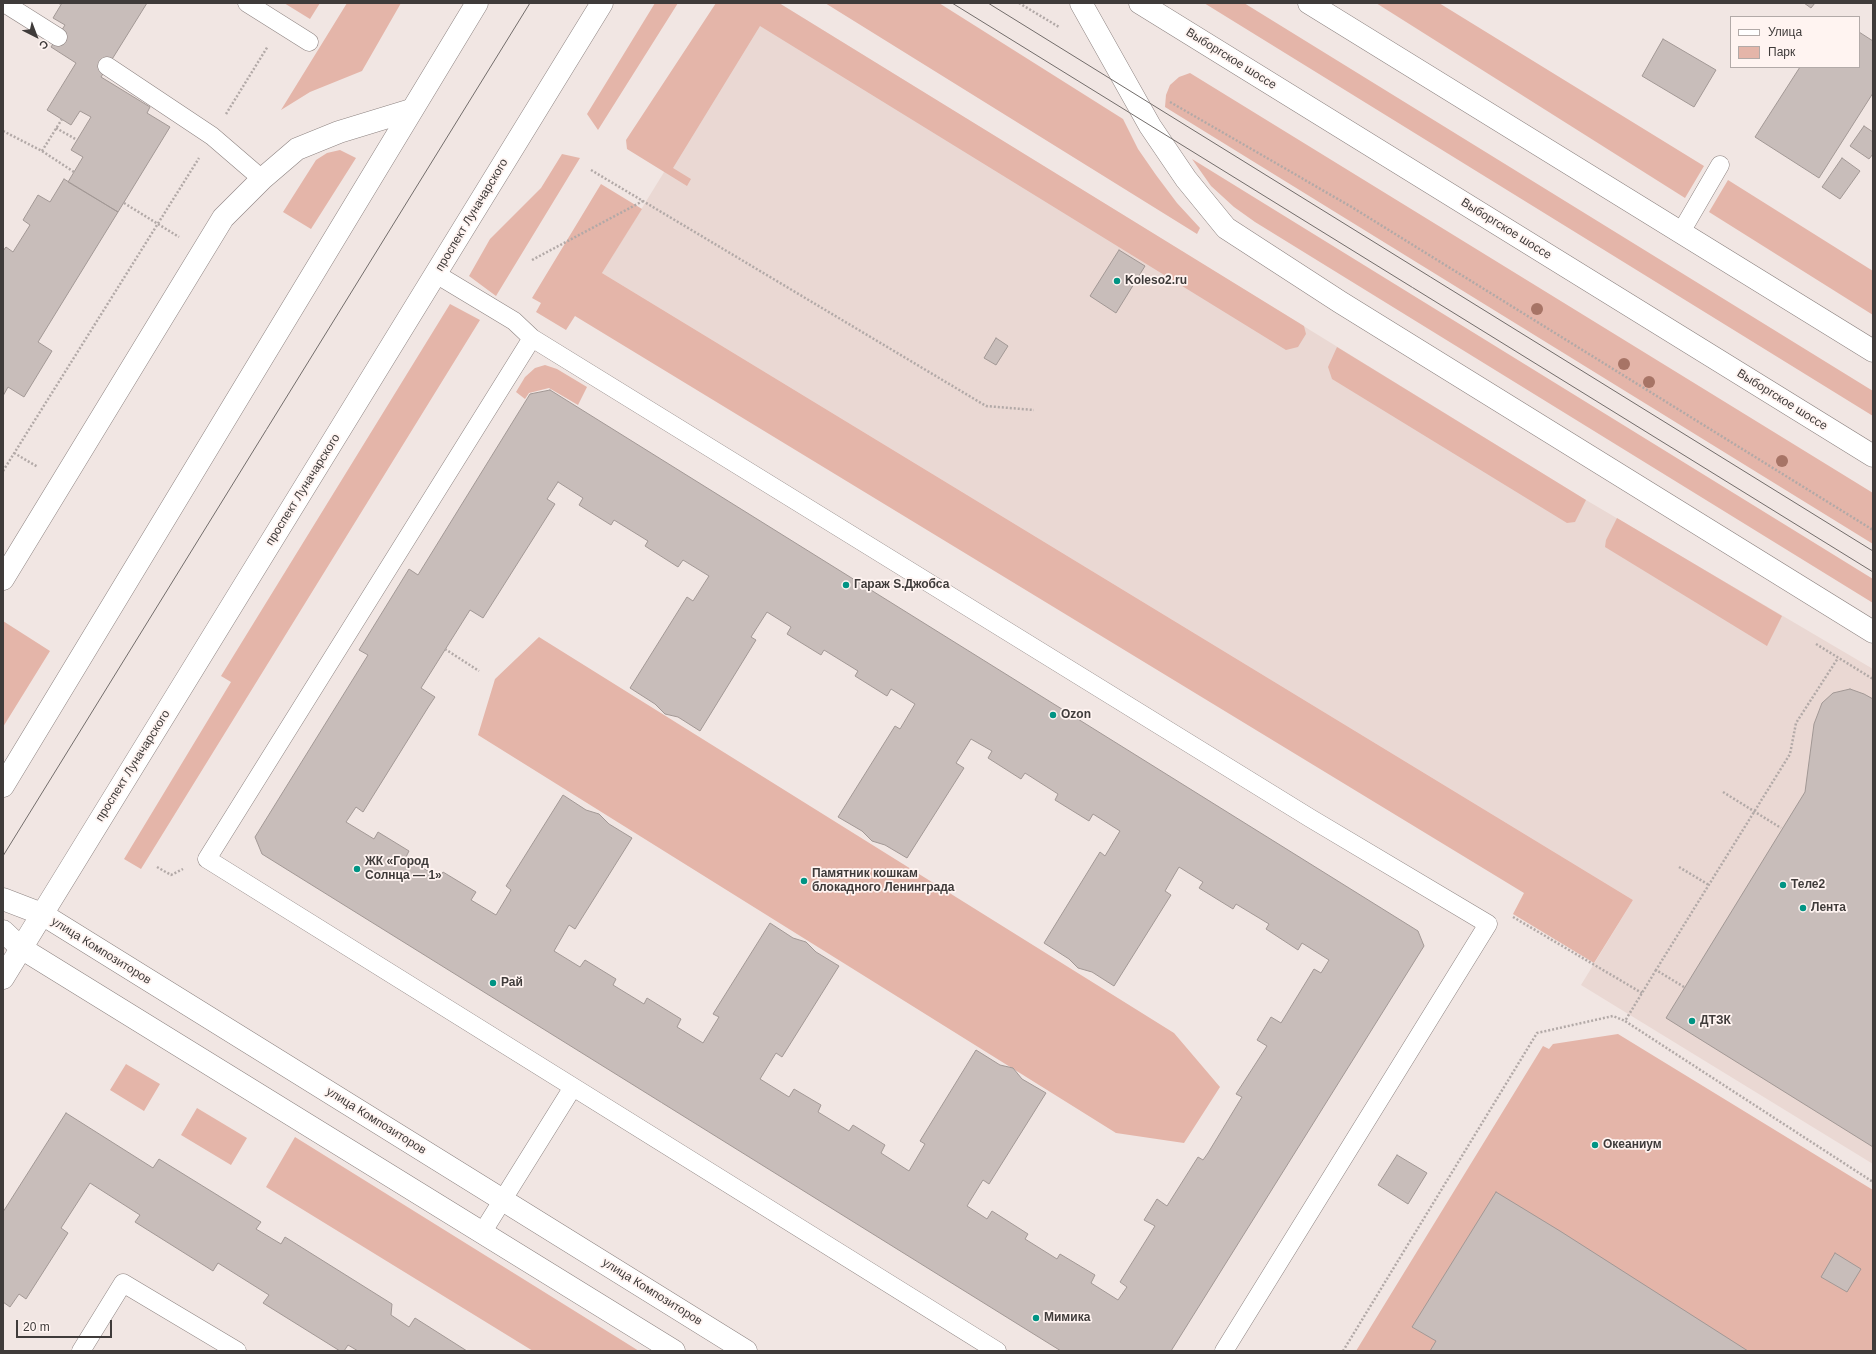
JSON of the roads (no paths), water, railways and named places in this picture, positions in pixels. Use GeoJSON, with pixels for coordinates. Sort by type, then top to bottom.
{"type":"FeatureCollection","features":[{"type":"Feature","properties":{"kind":"main road"},"geometry":{"type":"LineString","coordinates":[[3,786],[477,3]]}},
{"type":"Feature","properties":{"kind":"main road","name":"проспект Луначарского"},"geometry":{"type":"LineString","coordinates":[[3,978],[602,3]]}},
{"type":"Feature","properties":{"kind":"main road"},"geometry":{"type":"LineString","coordinates":[[1081,3],[1150,126],[1186,179],[1226,228],[1346,307],[1616,475],[1873,632]]}},
{"type":"Feature","properties":{"kind":"main road","name":"Выборгское шоссе"},"geometry":{"type":"LineString","coordinates":[[1140,3],[1873,456]]}},
{"type":"Feature","properties":{"kind":"main road"},"geometry":{"type":"LineString","coordinates":[[1309,3],[1873,351]]}},
{"type":"Feature","properties":{"kind":"main road"},"geometry":{"type":"LineString","coordinates":[[3,579],[224,218],[262,179],[297,149],[339,132],[411,110]]}},
{"type":"Feature","properties":{"kind":"main road","name":"улица Композиторов"},"geometry":{"type":"LineString","coordinates":[[3,899],[42,914],[746,1351]]}},
{"type":"Feature","properties":{"kind":"main road"},"geometry":{"type":"LineString","coordinates":[[3,931],[21,948],[674,1351]]}},
{"type":"Feature","properties":{"kind":"lane"},"geometry":{"type":"LineString","coordinates":[[4,3],[58,36]]}},
{"type":"Feature","properties":{"kind":"lane"},"geometry":{"type":"LineString","coordinates":[[247,3],[309,42]]}},
{"type":"Feature","properties":{"kind":"lane"},"geometry":{"type":"LineString","coordinates":[[107,66],[212,136],[262,179]]}},
{"type":"Feature","properties":{"kind":"lane"},"geometry":{"type":"LineString","coordinates":[[1681,232],[1720,165]]}},
{"type":"Feature","properties":{"kind":"lane"},"geometry":{"type":"LineString","coordinates":[[436,274],[514,321],[532,338],[1310,818],[1488,924],[1224,1351]]}},
{"type":"Feature","properties":{"kind":"lane"},"geometry":{"type":"LineString","coordinates":[[532,338],[207,859],[997,1351]]}},
{"type":"Feature","properties":{"kind":"lane"},"geometry":{"type":"LineString","coordinates":[[482,1233],[573,1087]]}},
{"type":"Feature","properties":{"kind":"lane"},"geometry":{"type":"LineString","coordinates":[[81,1351],[124,1283],[237,1351]]}},
{"type":"Feature","properties":{"kind":"tram line"},"geometry":{"type":"LineString","coordinates":[[3,856],[530,3]]}},
{"type":"Feature","properties":{"kind":"tram line"},"geometry":{"type":"LineString","coordinates":[[952,3],[1873,572]]}},
{"type":"Feature","properties":{"kind":"tram line"},"geometry":{"type":"LineString","coordinates":[[988,3],[1873,551]]}},
{"type":"Feature","properties":{"kind":"place","name":"Koleso2.ru"},"geometry":{"type":"Point","coordinates":[1117,281]}},
{"type":"Feature","properties":{"kind":"place","name":"Гараж S.Джобса"},"geometry":{"type":"Point","coordinates":[846,585]}},
{"type":"Feature","properties":{"kind":"place","name":"Ozon"},"geometry":{"type":"Point","coordinates":[1053,715]}},
{"type":"Feature","properties":{"kind":"place","name":"ЖК «Город Солнца — 1»"},"geometry":{"type":"Point","coordinates":[357,869]}},
{"type":"Feature","properties":{"kind":"place","name":"Памятник кошкам блокадного Ленинграда"},"geometry":{"type":"Point","coordinates":[804,881]}},
{"type":"Feature","properties":{"kind":"place","name":"Теле2"},"geometry":{"type":"Point","coordinates":[1783,885]}},
{"type":"Feature","properties":{"kind":"place","name":"Лента"},"geometry":{"type":"Point","coordinates":[1803,908]}},
{"type":"Feature","properties":{"kind":"place","name":"Рай"},"geometry":{"type":"Point","coordinates":[493,983]}},
{"type":"Feature","properties":{"kind":"place","name":"ДТЗК"},"geometry":{"type":"Point","coordinates":[1692,1021]}},
{"type":"Feature","properties":{"kind":"place","name":"Океаниум"},"geometry":{"type":"Point","coordinates":[1595,1145]}},
{"type":"Feature","properties":{"kind":"place","name":"Мимика"},"geometry":{"type":"Point","coordinates":[1036,1318]}}]}
